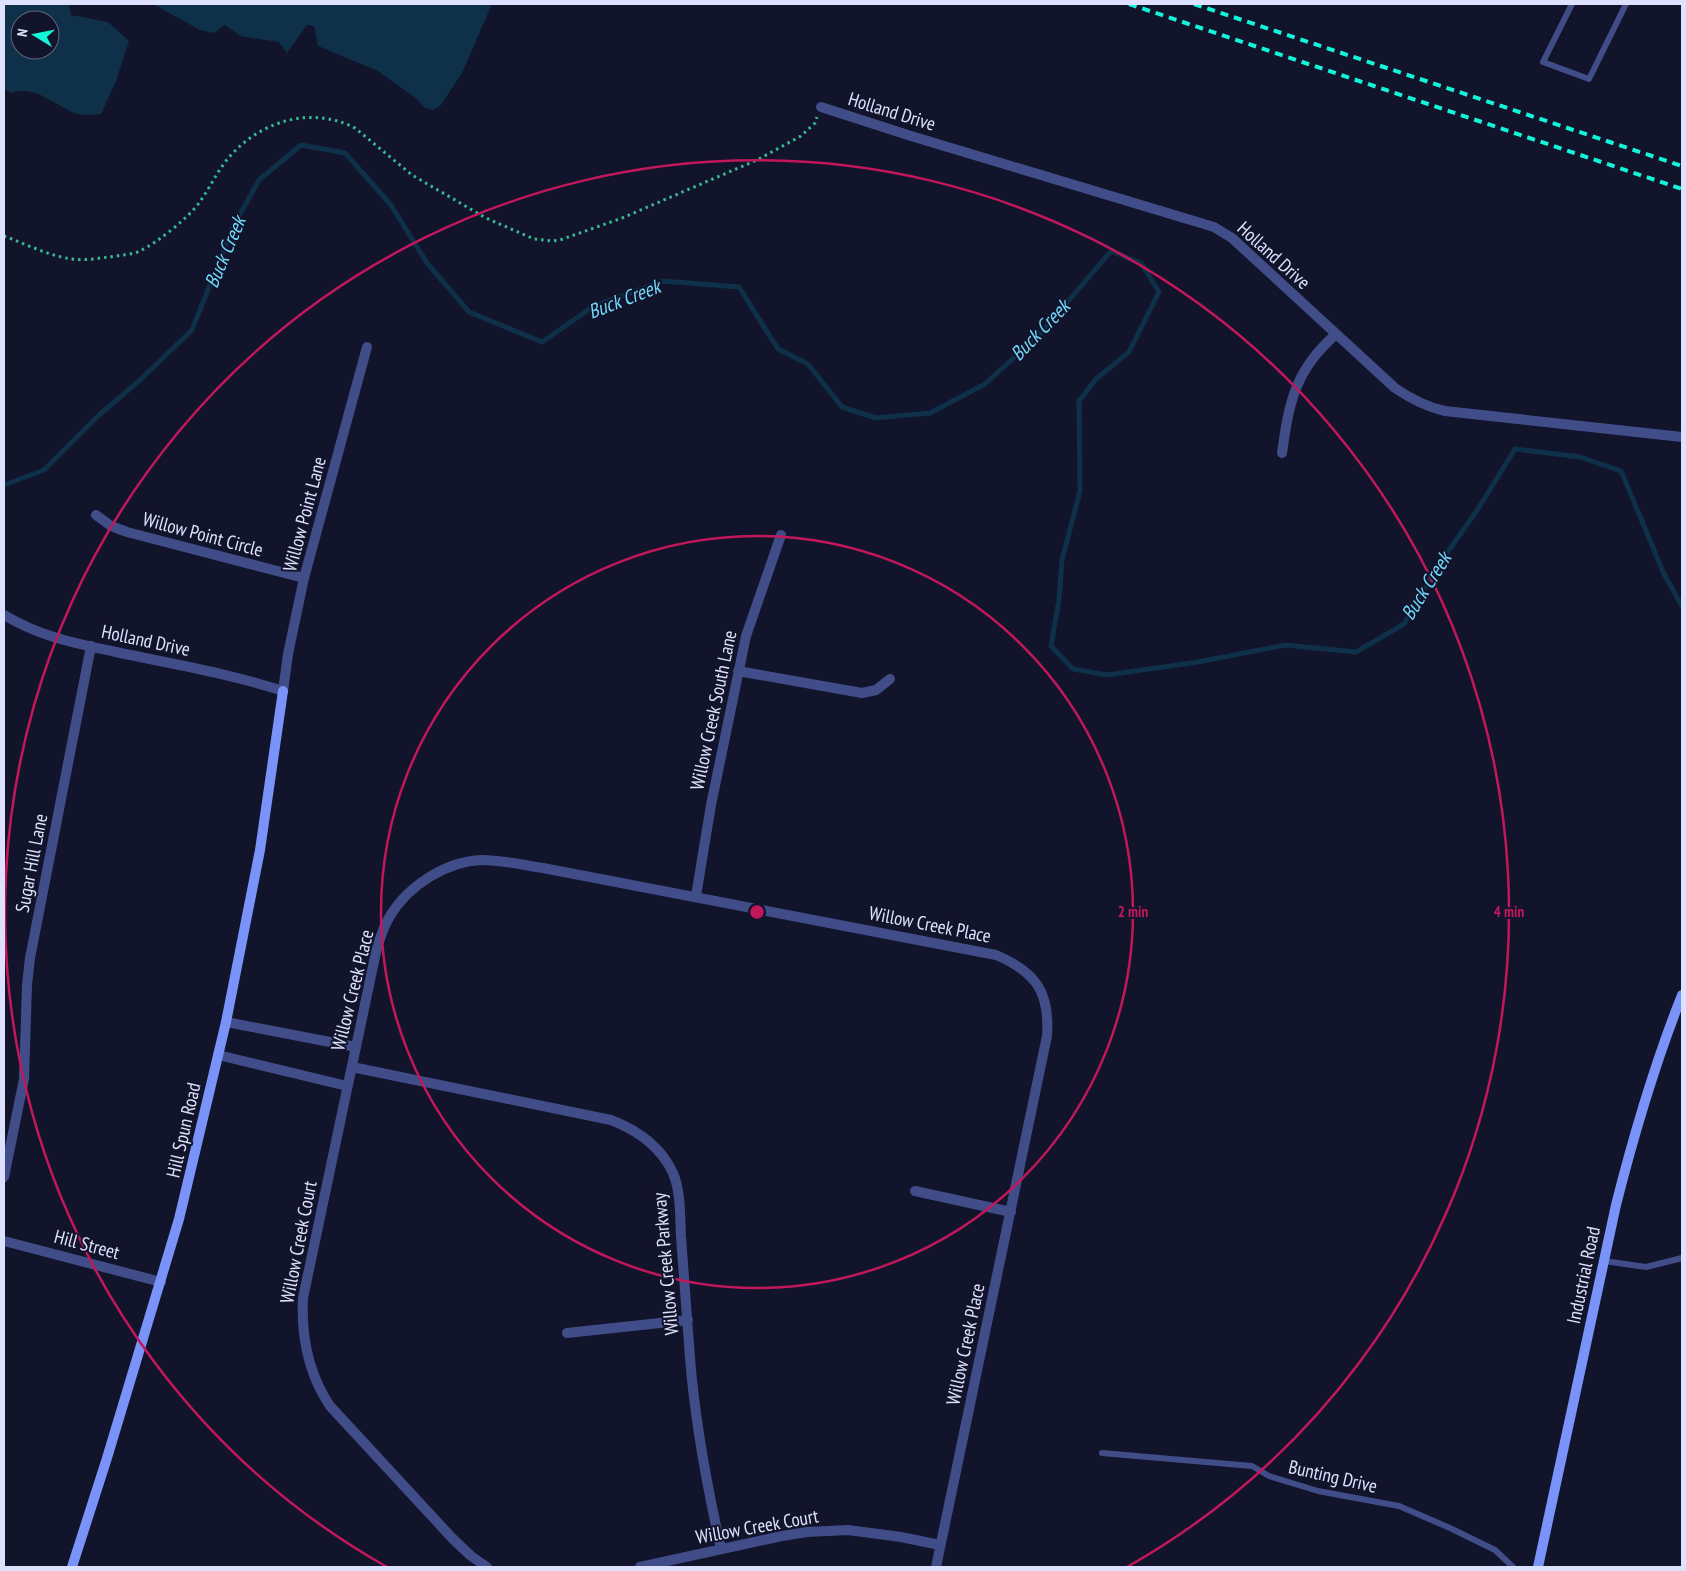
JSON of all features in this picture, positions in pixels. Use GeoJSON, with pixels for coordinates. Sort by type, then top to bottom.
{"type":"FeatureCollection","features":[{"type":"Feature","properties":{"kind":"street","name":"Holland Drive"},"geometry":{"type":"LineString","coordinates":[[821,107],[1214,227],[1232,238],[1394,388],[1414,401],[1430,408],[1682,437]]}},
{"type":"Feature","properties":{"kind":"street"},"geometry":{"type":"LineString","coordinates":[[1282,453],[1287,422],[1296,387],[1318,352],[1336,334]]}},
{"type":"Feature","properties":{"kind":"street","name":"Willow Point Lane"},"geometry":{"type":"LineString","coordinates":[[283,691],[288,654],[304,578],[367,347]]}},
{"type":"Feature","properties":{"kind":"street","name":"Willow Point Circle"},"geometry":{"type":"LineString","coordinates":[[96,515],[111,526],[127,532],[304,578]]}},
{"type":"Feature","properties":{"kind":"street","name":"Willow Creek South Lane"},"geometry":{"type":"LineString","coordinates":[[696,896],[711,805],[738,671],[752,615],[781,535]]}},
{"type":"Feature","properties":{"kind":"street","name":"Holland Drive"},"geometry":{"type":"LineString","coordinates":[[4,615],[40,633],[91,646],[246,679],[283,691]]}},
{"type":"Feature","properties":{"kind":"street","name":"Sugar Hill Lane"},"geometry":{"type":"LineString","coordinates":[[4,1177],[24,1079],[27,985],[30,958],[91,646]]}},
{"type":"Feature","properties":{"kind":"street"},"geometry":{"type":"LineString","coordinates":[[738,671],[862,693],[876,690],[890,679]]}},
{"type":"Feature","properties":{"kind":"street","name":"Hill Spun Road"},"geometry":{"type":"LineString","coordinates":[[72,1567],[179,1219],[226,1022],[260,850],[283,691]]}},
{"type":"Feature","properties":{"kind":"street","name":"Willow Creek Place"},"geometry":{"type":"LineString","coordinates":[[352,1066],[376,952],[390,916],[406,897],[433,875],[455,865],[481,860],[498,861],[696,896],[996,955],[1015,963],[1030,976],[1046,1001],[1048,1017],[1047,1036],[936,1567]]}},
{"type":"Feature","properties":{"kind":"street","name":"Industrial Road"},"geometry":{"type":"LineString","coordinates":[[1538,1567],[1629,1152],[1665,1038],[1682,996]]}},
{"type":"Feature","properties":{"kind":"street"},"geometry":{"type":"LineString","coordinates":[[226,1022],[356,1047]]}},
{"type":"Feature","properties":{"kind":"street"},"geometry":{"type":"LineString","coordinates":[[218,1055],[347,1086]]}},
{"type":"Feature","properties":{"kind":"street","name":"Willow Creek Court"},"geometry":{"type":"LineString","coordinates":[[352,1066],[304,1298],[303,1325],[308,1359],[320,1391],[330,1406],[453,1539],[471,1556],[487,1567]]}},
{"type":"Feature","properties":{"kind":"street","name":"Willow Creek Parkway"},"geometry":{"type":"LineString","coordinates":[[352,1066],[612,1120],[628,1126],[645,1138],[660,1153],[667,1163],[675,1182],[679,1205],[698,1437],[722,1549]]}},
{"type":"Feature","properties":{"kind":"street"},"geometry":{"type":"LineString","coordinates":[[915,1191],[1011,1212]]}},
{"type":"Feature","properties":{"kind":"street","name":"Hill Street"},"geometry":{"type":"LineString","coordinates":[[4,1241],[161,1282]]}},
{"type":"Feature","properties":{"kind":"street"},"geometry":{"type":"LineString","coordinates":[[568,1333],[688,1320]]}},
{"type":"Feature","properties":{"kind":"street","name":"Willow Creek Court"},"geometry":{"type":"LineString","coordinates":[[640,1567],[782,1536],[848,1530],[940,1544]]}},
{"type":"Feature","properties":{"kind":"lane"},"geometry":{"type":"LineString","coordinates":[[1572,4],[1543,62],[1589,78],[1626,4]]}},
{"type":"Feature","properties":{"kind":"lane"},"geometry":{"type":"LineString","coordinates":[[1604,1261],[1646,1267],[1682,1258]]}},
{"type":"Feature","properties":{"kind":"lane","name":"Bunting Drive"},"geometry":{"type":"LineString","coordinates":[[1102,1453],[1252,1466],[1269,1476],[1318,1491],[1399,1506],[1495,1550],[1513,1567]]}},
{"type":"Feature","properties":{"kind":"path"},"geometry":{"type":"LineString","coordinates":[[4,236],[56,255],[73,259],[85,260],[139,252],[176,227],[198,204],[230,155],[262,130],[273,124],[288,120],[322,118],[346,123],[355,128],[412,176],[486,218],[534,239],[544,241],[560,240],[622,218],[757,160],[801,136],[814,123],[821,107]]}},
{"type":"Feature","properties":{"kind":"water"},"geometry":{"type":"Polygon","coordinates":[[[4,4],[69,5],[71,15],[108,22],[129,41],[116,81],[101,114],[77,114],[36,93],[28,91],[12,93],[4,89],[4,4]]]}},
{"type":"Feature","properties":{"kind":"water"},"geometry":{"type":"Polygon","coordinates":[[[153,4],[492,4],[462,73],[441,105],[433,110],[425,108],[417,99],[378,71],[318,46],[314,26],[307,25],[287,53],[279,42],[240,36],[225,25],[214,33],[200,30],[153,4]]]}},
{"type":"Feature","properties":{"kind":"waterway","name":"Buck Creek"},"geometry":{"type":"LineString","coordinates":[[4,485],[44,470],[99,415],[140,380],[192,330],[233,227],[259,180],[301,145],[345,153],[391,205],[427,263],[469,312],[542,342],[594,306],[663,281],[739,287],[778,349],[808,364],[842,407],[876,418],[930,413],[985,384],[1043,331],[1111,251],[1141,263],[1159,292],[1129,352],[1096,379],[1079,401],[1080,491],[1062,560],[1059,600],[1051,646],[1073,669],[1107,675],[1198,662],[1285,645],[1356,652],[1404,624],[1435,570],[1478,509],[1515,449],[1580,457],[1621,471],[1664,574],[1682,606]]}},
{"type":"Feature","properties":{"kind":"railway"},"geometry":{"type":"LineString","coordinates":[[1129,4],[1682,189]]}},
{"type":"Feature","properties":{"kind":"railway"},"geometry":{"type":"LineString","coordinates":[[1194,4],[1682,166]]}}]}
